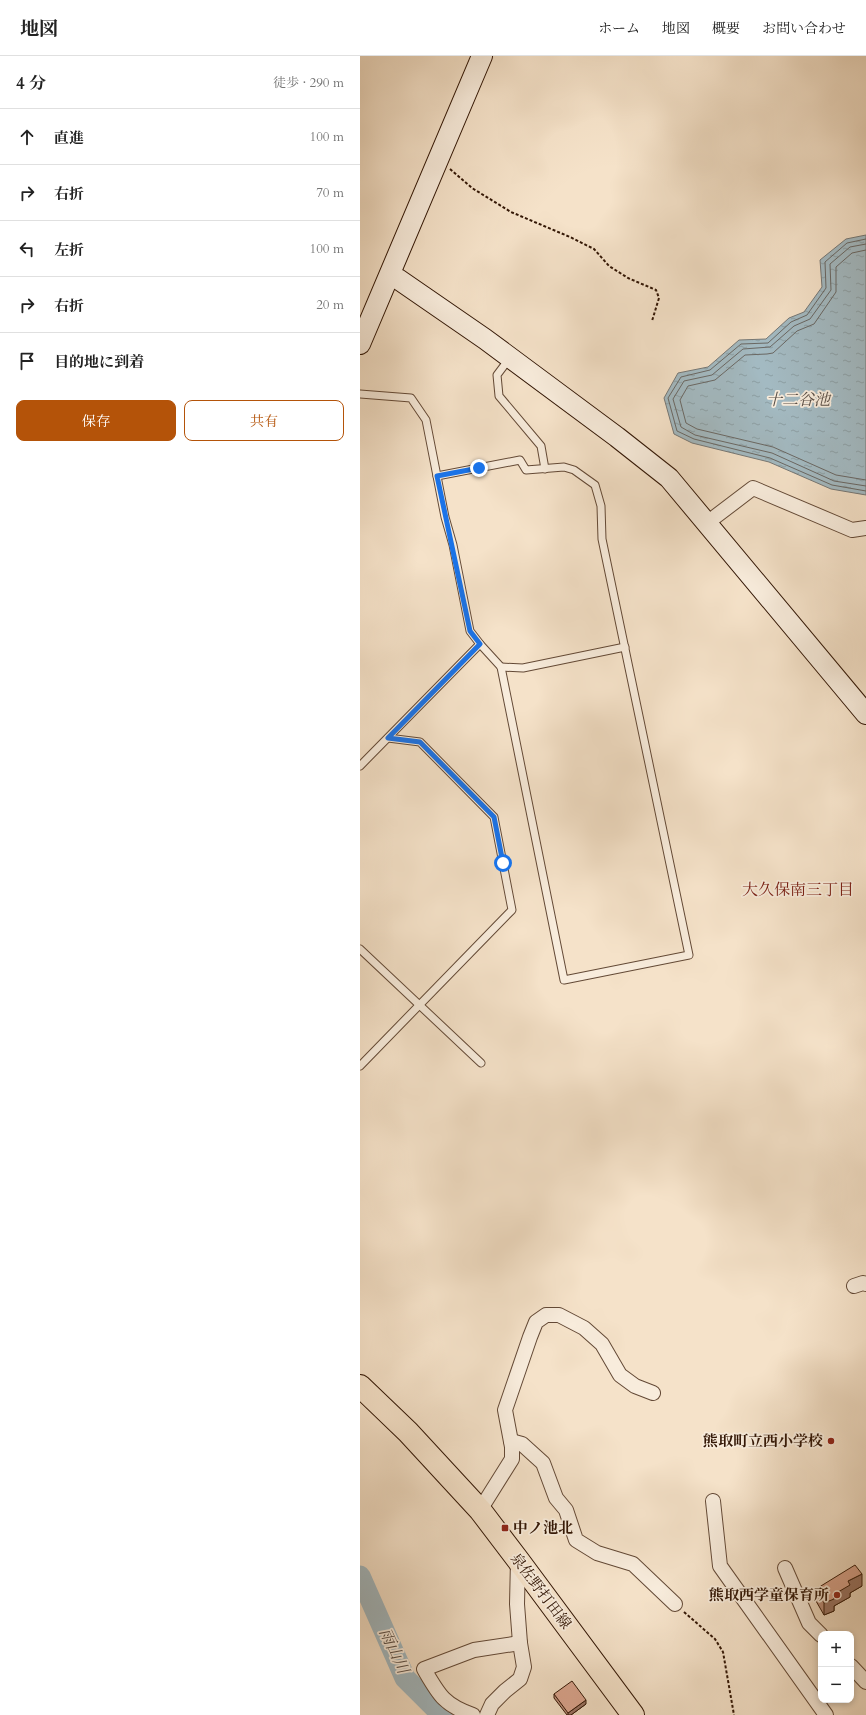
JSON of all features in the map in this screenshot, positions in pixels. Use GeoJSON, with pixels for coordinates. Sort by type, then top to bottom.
{"type":"FeatureCollection","features":[{"type":"Feature","properties":{"kind":"main road","name":"泉佐野打田線"},"geometry":{"type":"LineString","coordinates":[[360,1386],[408,1432],[480,1510],[633,1715]]}},
{"type":"Feature","properties":{"kind":"street"},"geometry":{"type":"LineString","coordinates":[[360,344],[482,56]]}},
{"type":"Feature","properties":{"kind":"street"},"geometry":{"type":"LineString","coordinates":[[390,276],[398,279],[510,357],[617,436],[669,478],[866,714]]}},
{"type":"Feature","properties":{"kind":"street"},"geometry":{"type":"LineString","coordinates":[[706,523],[753,488],[852,530],[866,528]]}},
{"type":"Feature","properties":{"kind":"street"},"geometry":{"type":"LineString","coordinates":[[480,1510],[512,1459],[511,1442],[505,1410],[536,1322],[546,1315],[559,1315],[584,1328],[602,1344],[620,1375],[635,1386],[653,1393]]}},
{"type":"Feature","properties":{"kind":"street"},"geometry":{"type":"LineString","coordinates":[[511,1442],[522,1444],[543,1463],[556,1498],[566,1510],[576,1540],[597,1553],[633,1564],[675,1604]]}},
{"type":"Feature","properties":{"kind":"street"},"geometry":{"type":"LineString","coordinates":[[712,1501],[720,1566],[826,1715]]}},
{"type":"Feature","properties":{"kind":"street"},"geometry":{"type":"LineString","coordinates":[[487,1715],[492,1704],[520,1679],[524,1667],[520,1642],[517,1604],[518,1560]]}},
{"type":"Feature","properties":{"kind":"street"},"geometry":{"type":"LineString","coordinates":[[785,1568],[809,1623],[818,1632]]}},
{"type":"Feature","properties":{"kind":"street"},"geometry":{"type":"LineString","coordinates":[[473,1715],[456,1709],[438,1693],[424,1669],[474,1650],[520,1642]]}},
{"type":"Feature","properties":{"kind":"street"},"geometry":{"type":"LineString","coordinates":[[852,1667],[866,1682]]}},
{"type":"Feature","properties":{"kind":"lane"},"geometry":{"type":"LineString","coordinates":[[510,357],[497,375],[499,396],[541,446],[545,469]]}},
{"type":"Feature","properties":{"kind":"lane"},"geometry":{"type":"LineString","coordinates":[[360,394],[411,398],[426,420],[437,476],[470,631],[501,667],[564,980],[689,955],[602,539],[601,506],[595,485],[574,470],[564,467],[526,470],[520,460],[437,476]]}},
{"type":"Feature","properties":{"kind":"lane"},"geometry":{"type":"LineString","coordinates":[[360,766],[480,644]]}},
{"type":"Feature","properties":{"kind":"lane"},"geometry":{"type":"LineString","coordinates":[[501,667],[523,668],[625,647]]}},
{"type":"Feature","properties":{"kind":"lane"},"geometry":{"type":"LineString","coordinates":[[360,1066],[512,910],[494,817],[420,742],[388,738]]}},
{"type":"Feature","properties":{"kind":"lane"},"geometry":{"type":"LineString","coordinates":[[360,949],[481,1063]]}},
{"type":"Feature","properties":{"kind":"path"},"geometry":{"type":"LineString","coordinates":[[438,160],[472,188],[511,212],[594,249],[609,266],[628,278],[656,290],[659,298],[652,322]]}},
{"type":"Feature","properties":{"kind":"path"},"geometry":{"type":"LineString","coordinates":[[675,1604],[715,1639],[723,1652],[734,1715]]}},
{"type":"Feature","properties":{"kind":"water","name":"十二谷池"},"geometry":{"type":"Polygon","coordinates":[[[866,235],[866,495],[831,489],[769,462],[692,443],[674,434],[664,398],[678,373],[708,367],[739,340],[766,339],[789,318],[804,312],[822,287],[820,260],[846,239],[866,235]]]}},
{"type":"Feature","properties":{"kind":"building"},"geometry":{"type":"Polygon","coordinates":[[[855,1565],[862,1574],[848,1581],[850,1585],[833,1595],[834,1599],[824,1603],[816,1589],[855,1565]]]}},
{"type":"Feature","properties":{"kind":"building"},"geometry":{"type":"Polygon","coordinates":[[[572,1681],[586,1700],[568,1713],[554,1694],[572,1681]]]}},
{"type":"Feature","properties":{"kind":"waterway","name":"雨山川"},"geometry":{"type":"LineString","coordinates":[[360,1576],[405,1678],[442,1715]]}},
{"type":"Feature","properties":{"kind":"place","name":"熊取町立西小学校"},"geometry":{"type":"Point","coordinates":[831,1441]}},
{"type":"Feature","properties":{"kind":"place","name":"中ノ池北"},"geometry":{"type":"Point","coordinates":[505,1528]}},
{"type":"Feature","properties":{"kind":"place","name":"熊取西学童保育所"},"geometry":{"type":"Point","coordinates":[837,1595]}},
{"type":"Feature","properties":{"kind":"district","name":"大久保南三丁目"},"geometry":{"type":"Point","coordinates":[798,890]}},
{"type":"Feature","properties":{"kind":"route"},"geometry":{"type":"LineString","coordinates":[[479,468],[437,476],[445,517],[453,545],[470,631],[480,644],[388,738],[420,742],[494,817],[503,863]]}}]}
